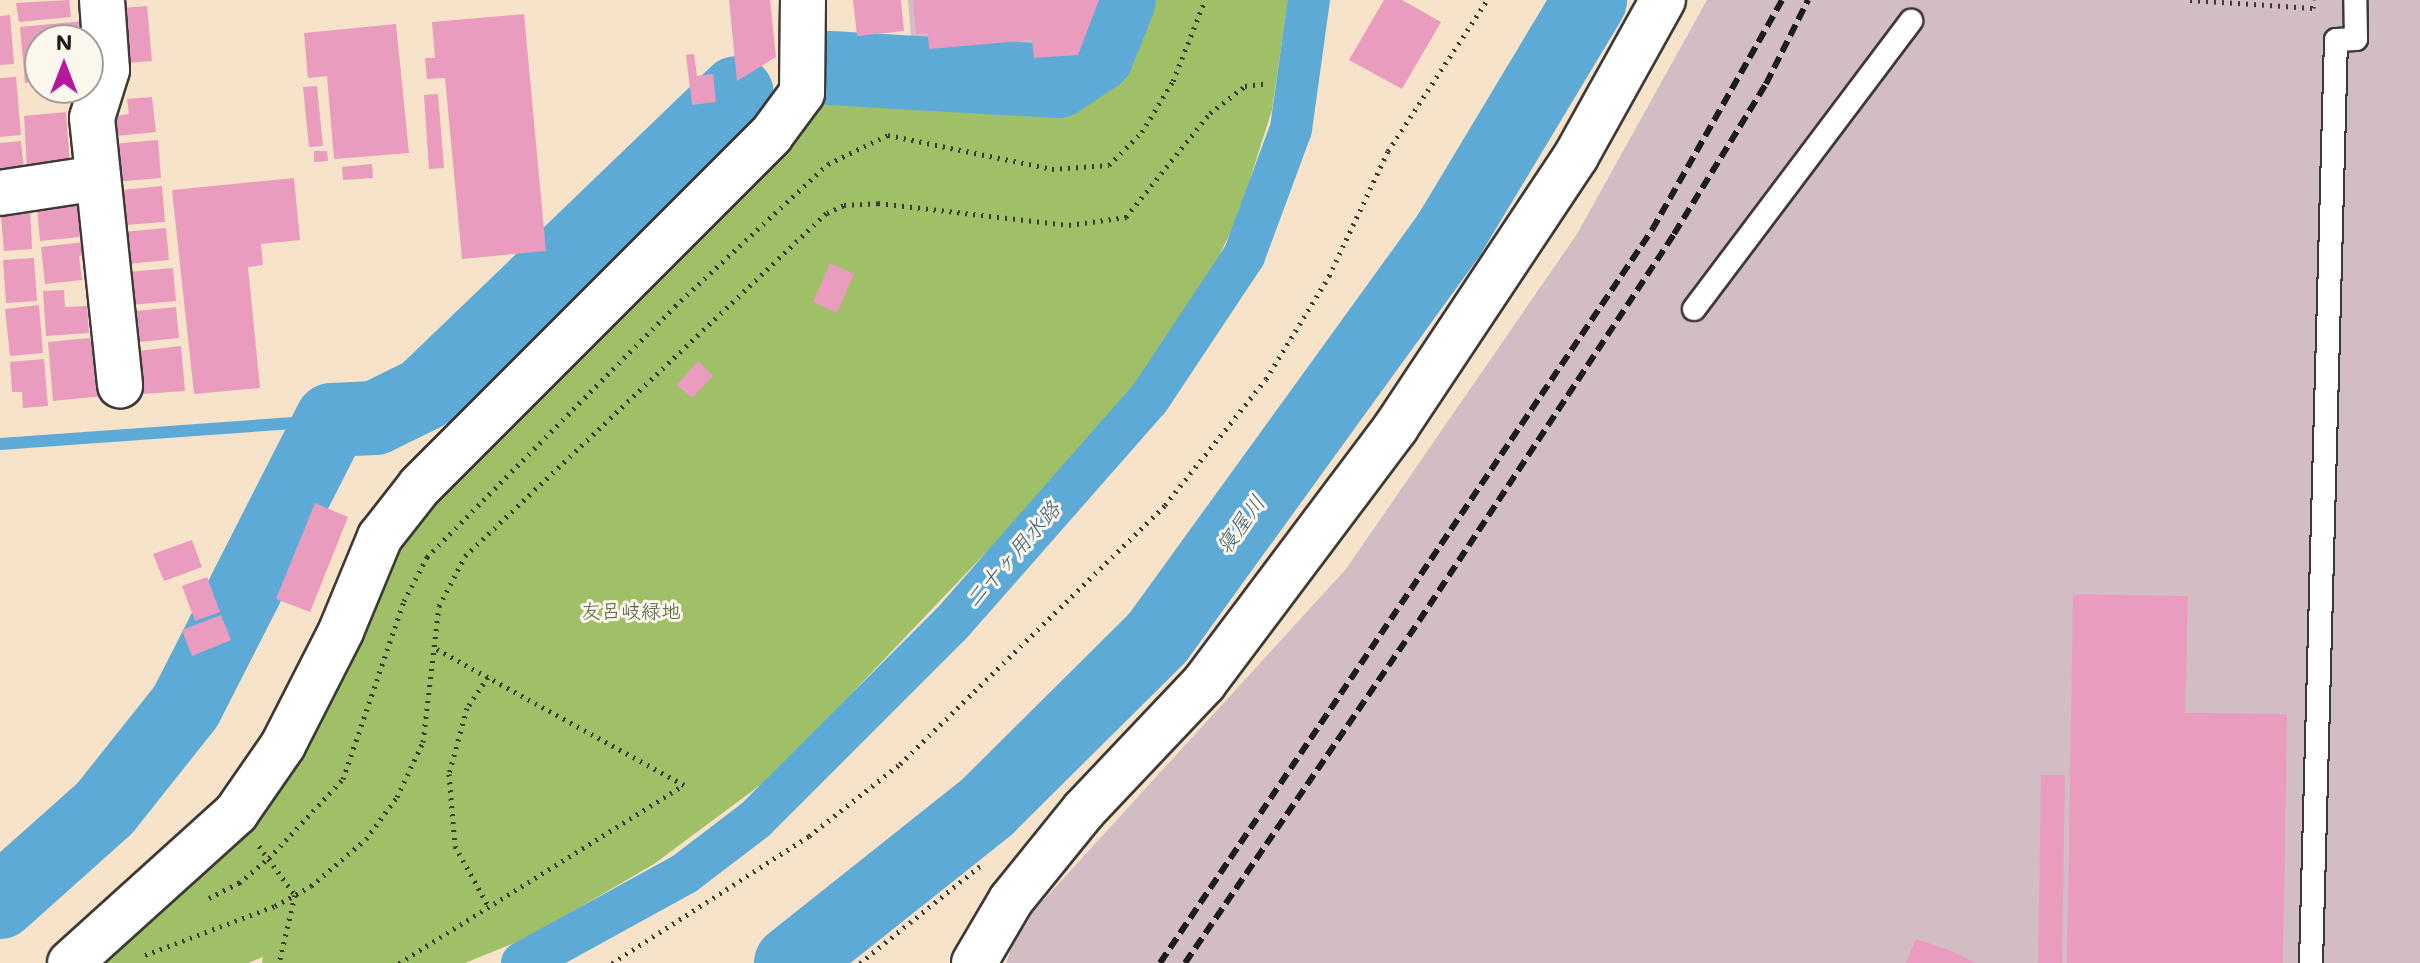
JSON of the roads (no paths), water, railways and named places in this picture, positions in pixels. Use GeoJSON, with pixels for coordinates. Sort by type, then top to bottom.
{"type":"FeatureCollection","features":[{"type":"Feature","properties":{"kind":"street"},"geometry":{"type":"LineString","coordinates":[[102,0],[107,70],[92,118],[120,386]]}},
{"type":"Feature","properties":{"kind":"street"},"geometry":{"type":"LineString","coordinates":[[70,963],[236,813],[290,731],[380,537],[420,486],[771,135],[802,93],[803,0]]}},
{"type":"Feature","properties":{"kind":"street"},"geometry":{"type":"LineString","coordinates":[[974,963],[1011,900],[1084,810],[1204,683],[1396,427],[1576,156],[1663,0]]}},
{"type":"Feature","properties":{"kind":"street"},"geometry":{"type":"LineString","coordinates":[[0,193],[98,178]]}},
{"type":"Feature","properties":{"kind":"lane"},"geometry":{"type":"LineString","coordinates":[[2311,963],[2336,40],[2356,39],[2355,0]]}},
{"type":"Feature","properties":{"kind":"lane"},"geometry":{"type":"LineString","coordinates":[[1694,309],[1911,21]]}},
{"type":"Feature","properties":{"kind":"waterway"},"geometry":{"type":"LineString","coordinates":[[830,68],[1058,81],[1097,55],[1119,0]]}},
{"type":"Feature","properties":{"kind":"waterway","name":"二十ヶ用水路"},"geometry":{"type":"LineString","coordinates":[[522,963],[684,874],[755,820],[952,623],[1149,399],[1244,256],[1291,129],[1309,0]]}},
{"type":"Feature","properties":{"kind":"waterway","name":"寝屋川"},"geometry":{"type":"LineString","coordinates":[[791,963],[987,807],[1158,637],[1449,235],[1590,0]]}},
{"type":"Feature","properties":{"kind":"waterway"},"geometry":{"type":"LineString","coordinates":[[0,902],[105,808],[186,706],[332,420],[375,418],[424,394],[737,93]]}},
{"type":"Feature","properties":{"kind":"waterway"},"geometry":{"type":"LineString","coordinates":[[0,444],[332,420]]}},
{"type":"Feature","properties":{"kind":"railway"},"geometry":{"type":"LineString","coordinates":[[1160,963],[1652,230],[1782,0]]}},
{"type":"Feature","properties":{"kind":"railway"},"geometry":{"type":"LineString","coordinates":[[1185,963],[1419,621],[1674,234],[1766,84],[1808,0]]}},
{"type":"Feature","properties":{"kind":"park label","name":"友呂岐緑地"},"geometry":{"type":"Point","coordinates":[631,610]}}]}
